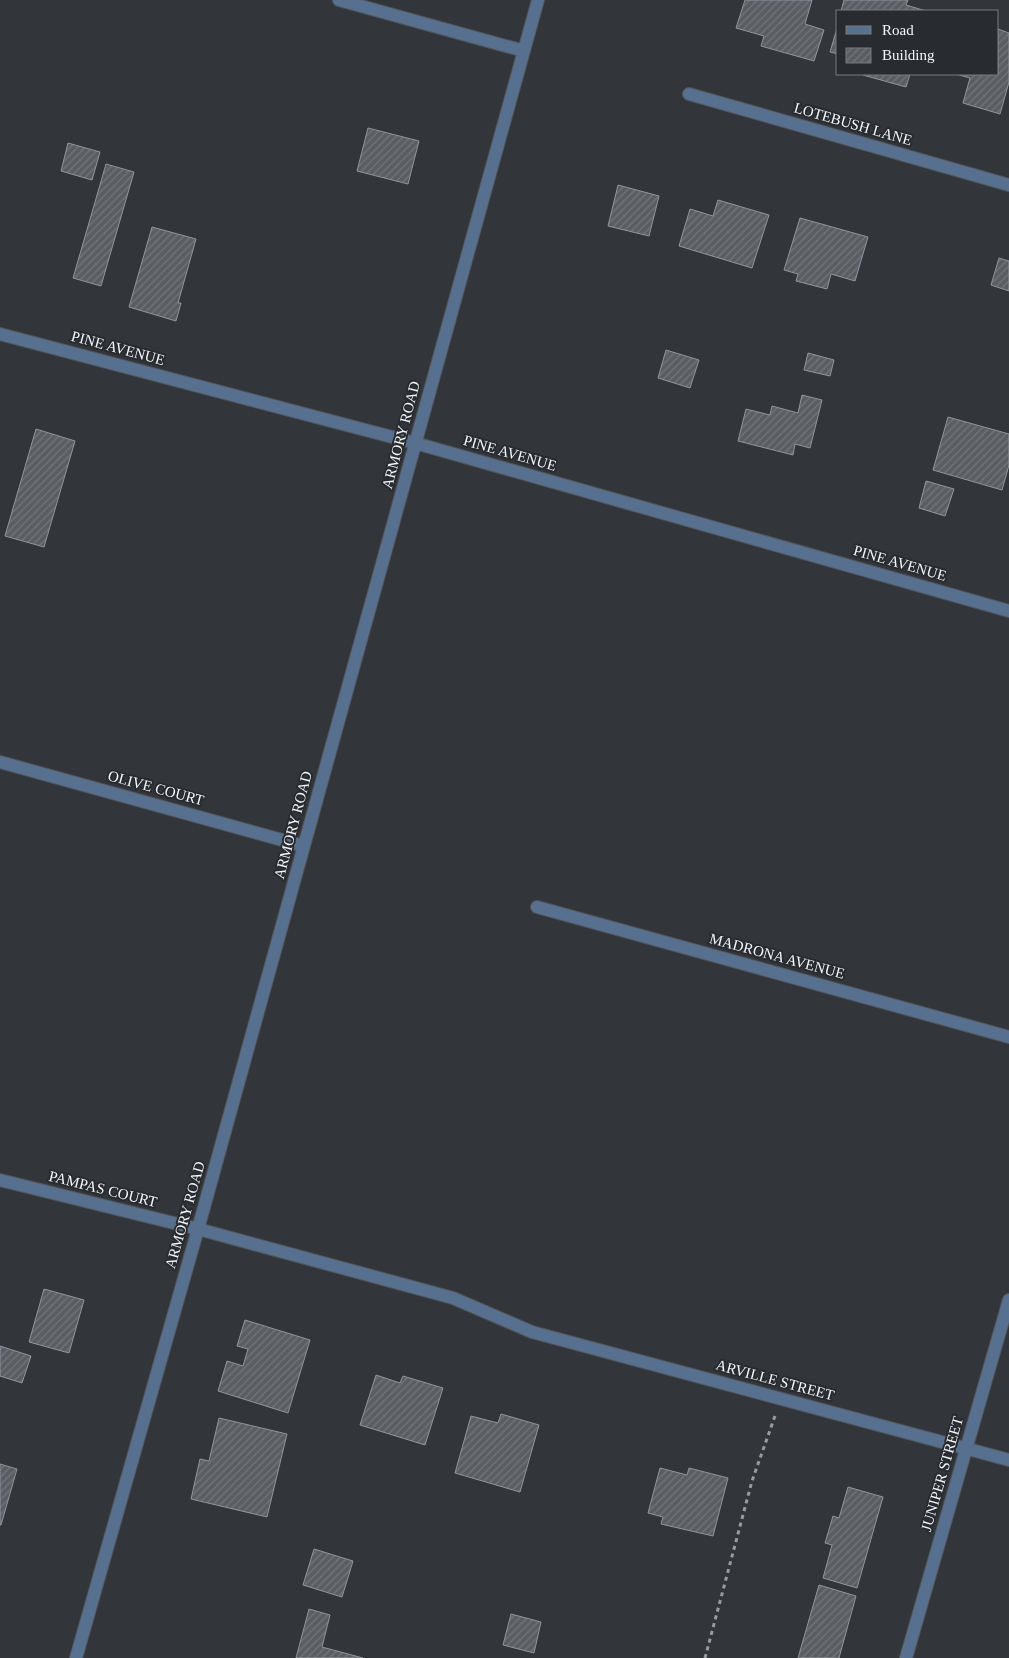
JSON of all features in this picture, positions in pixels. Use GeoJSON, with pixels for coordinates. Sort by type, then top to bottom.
{"type":"FeatureCollection","features":[{"type":"Feature","properties":{"kind":"street"},"geometry":{"type":"LineString","coordinates":[[339,0],[524,51]]}},
{"type":"Feature","properties":{"kind":"street","name":"ARMORY ROAD"},"geometry":{"type":"LineString","coordinates":[[76,1658],[198,1229],[538,0]]}},
{"type":"Feature","properties":{"kind":"street","name":"LOTEBUSH LANE"},"geometry":{"type":"LineString","coordinates":[[689,94],[1009,184]]}},
{"type":"Feature","properties":{"kind":"street","name":"PINE AVENUE"},"geometry":{"type":"LineString","coordinates":[[0,334],[415,443],[1009,611]]}},
{"type":"Feature","properties":{"kind":"street","name":"OLIVE COURT"},"geometry":{"type":"LineString","coordinates":[[0,762],[304,846]]}},
{"type":"Feature","properties":{"kind":"street","name":"MADRONA AVENUE"},"geometry":{"type":"LineString","coordinates":[[537,907],[1009,1037]]}},
{"type":"Feature","properties":{"kind":"street","name":"PAMPAS COURT"},"geometry":{"type":"LineString","coordinates":[[0,1180],[198,1229],[454,1298],[532,1332]]}},
{"type":"Feature","properties":{"kind":"street","name":"JUNIPER STREET"},"geometry":{"type":"LineString","coordinates":[[906,1658],[1009,1300]]}},
{"type":"Feature","properties":{"kind":"street","name":"ARVILLE STREET"},"geometry":{"type":"LineString","coordinates":[[532,1332],[1009,1460]]}},
{"type":"Feature","properties":{"kind":"path"},"geometry":{"type":"LineString","coordinates":[[704,1658],[752,1481],[781,1398]]}},
{"type":"Feature","properties":{"kind":"building"},"geometry":{"type":"Polygon","coordinates":[[[745,0],[812,0],[805,24],[824,30],[814,61],[761,46],[764,36],[736,28],[745,0]]]}},
{"type":"Feature","properties":{"kind":"building"},"geometry":{"type":"Polygon","coordinates":[[[844,0],[908,0],[906,5],[923,10],[841,10],[844,0]]]}},
{"type":"Feature","properties":{"kind":"building"},"geometry":{"type":"Polygon","coordinates":[[[999,29],[1009,33],[1009,82],[1000,114],[963,103],[970,78],[960,75],[999,75],[999,29]]]}},
{"type":"Feature","properties":{"kind":"building"},"geometry":{"type":"Polygon","coordinates":[[[836,32],[836,54],[830,52],[836,32]]]}},
{"type":"Feature","properties":{"kind":"building"},"geometry":{"type":"Polygon","coordinates":[[[863,75],[910,75],[906,87],[863,75]]]}},
{"type":"Feature","properties":{"kind":"building"},"geometry":{"type":"Polygon","coordinates":[[[368,128],[419,141],[408,184],[357,171],[368,128]]]}},
{"type":"Feature","properties":{"kind":"building"},"geometry":{"type":"Polygon","coordinates":[[[68,143],[100,152],[92,180],[61,171],[68,143]]]}},
{"type":"Feature","properties":{"kind":"building"},"geometry":{"type":"Polygon","coordinates":[[[106,164],[134,172],[101,286],[73,278],[106,164]]]}},
{"type":"Feature","properties":{"kind":"building"},"geometry":{"type":"Polygon","coordinates":[[[618,185],[659,196],[649,236],[608,226],[618,185]]]}},
{"type":"Feature","properties":{"kind":"building"},"geometry":{"type":"Polygon","coordinates":[[[718,200],[769,215],[752,268],[679,246],[690,209],[713,216],[718,200]]]}},
{"type":"Feature","properties":{"kind":"building"},"geometry":{"type":"Polygon","coordinates":[[[800,218],[868,237],[855,281],[831,274],[827,289],[796,281],[798,274],[784,270],[800,218]]]}},
{"type":"Feature","properties":{"kind":"building"},"geometry":{"type":"Polygon","coordinates":[[[152,227],[196,239],[178,303],[181,303],[176,321],[129,307],[152,227]]]}},
{"type":"Feature","properties":{"kind":"building"},"geometry":{"type":"Polygon","coordinates":[[[999,258],[1009,261],[1009,291],[991,285],[999,258]]]}},
{"type":"Feature","properties":{"kind":"building"},"geometry":{"type":"Polygon","coordinates":[[[666,350],[699,360],[690,388],[658,378],[666,350]]]}},
{"type":"Feature","properties":{"kind":"building"},"geometry":{"type":"Polygon","coordinates":[[[808,353],[834,360],[830,376],[804,370],[808,353]]]}},
{"type":"Feature","properties":{"kind":"building"},"geometry":{"type":"Polygon","coordinates":[[[802,395],[822,400],[810,448],[795,444],[793,455],[738,441],[746,409],[770,415],[772,406],[798,413],[802,395]]]}},
{"type":"Feature","properties":{"kind":"building"},"geometry":{"type":"Polygon","coordinates":[[[948,417],[1009,434],[1009,465],[1002,490],[933,470],[948,417]]]}},
{"type":"Feature","properties":{"kind":"building"},"geometry":{"type":"Polygon","coordinates":[[[36,429],[75,441],[44,547],[5,536],[36,429]]]}},
{"type":"Feature","properties":{"kind":"building"},"geometry":{"type":"Polygon","coordinates":[[[926,481],[954,489],[945,516],[919,508],[926,481]]]}},
{"type":"Feature","properties":{"kind":"building"},"geometry":{"type":"Polygon","coordinates":[[[44,1289],[84,1300],[69,1353],[29,1342],[44,1289]]]}},
{"type":"Feature","properties":{"kind":"building"},"geometry":{"type":"Polygon","coordinates":[[[245,1320],[310,1340],[288,1413],[218,1391],[227,1361],[243,1366],[248,1349],[237,1346],[245,1320]]]}},
{"type":"Feature","properties":{"kind":"building"},"geometry":{"type":"Polygon","coordinates":[[[0,1346],[31,1356],[22,1383],[0,1376],[0,1346]]]}},
{"type":"Feature","properties":{"kind":"building"},"geometry":{"type":"Polygon","coordinates":[[[376,1375],[400,1383],[403,1376],[443,1388],[425,1445],[360,1425],[376,1375]]]}},
{"type":"Feature","properties":{"kind":"building"},"geometry":{"type":"Polygon","coordinates":[[[501,1414],[539,1425],[520,1492],[455,1473],[471,1416],[498,1423],[501,1414]]]}},
{"type":"Feature","properties":{"kind":"building"},"geometry":{"type":"Polygon","coordinates":[[[219,1418],[287,1434],[267,1517],[191,1499],[200,1459],[209,1461],[219,1418]]]}},
{"type":"Feature","properties":{"kind":"building"},"geometry":{"type":"Polygon","coordinates":[[[0,1464],[17,1469],[1,1525],[0,1525],[0,1464]]]}},
{"type":"Feature","properties":{"kind":"building"},"geometry":{"type":"Polygon","coordinates":[[[660,1468],[687,1475],[689,1468],[728,1478],[713,1536],[661,1524],[663,1517],[648,1513],[660,1468]]]}},
{"type":"Feature","properties":{"kind":"building"},"geometry":{"type":"Polygon","coordinates":[[[848,1487],[883,1497],[857,1588],[823,1578],[832,1545],[825,1543],[833,1516],[839,1518],[848,1487]]]}},
{"type":"Feature","properties":{"kind":"building"},"geometry":{"type":"Polygon","coordinates":[[[314,1549],[353,1561],[342,1597],[303,1585],[314,1549]]]}},
{"type":"Feature","properties":{"kind":"building"},"geometry":{"type":"Polygon","coordinates":[[[819,1585],[856,1596],[839,1658],[798,1658],[819,1585]]]}},
{"type":"Feature","properties":{"kind":"building"},"geometry":{"type":"Polygon","coordinates":[[[309,1609],[330,1615],[322,1647],[363,1658],[296,1658],[309,1609]]]}},
{"type":"Feature","properties":{"kind":"building"},"geometry":{"type":"Polygon","coordinates":[[[511,1614],[541,1622],[534,1653],[503,1645],[511,1614]]]}}]}
